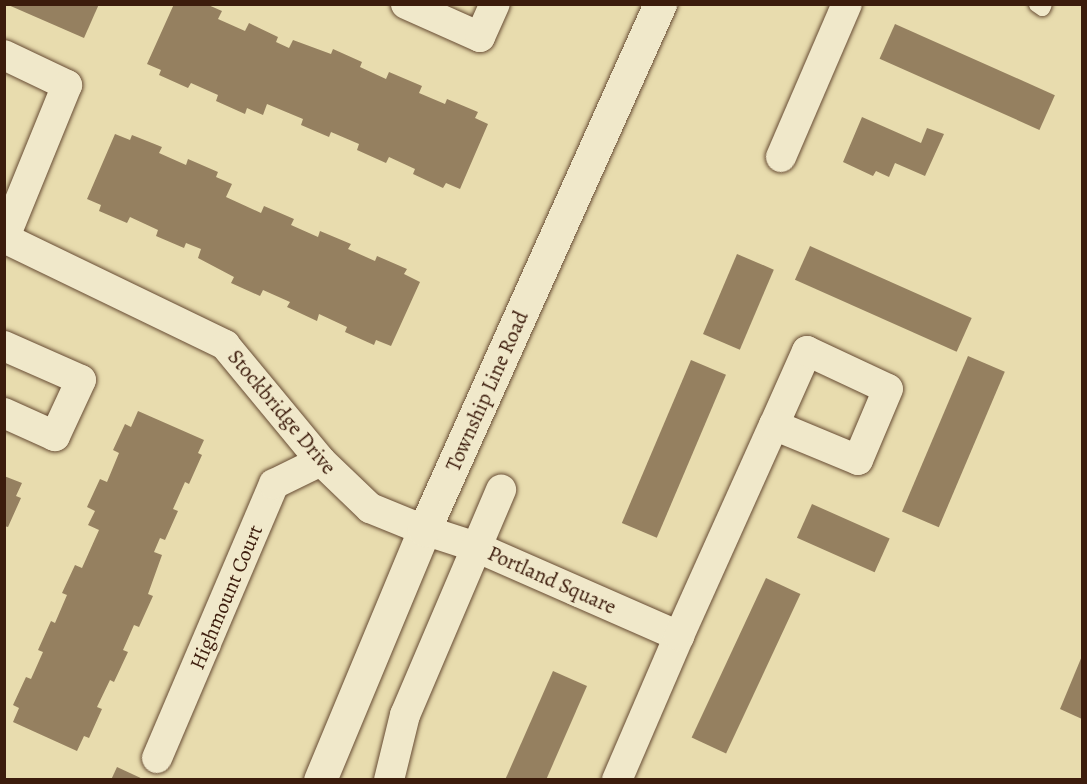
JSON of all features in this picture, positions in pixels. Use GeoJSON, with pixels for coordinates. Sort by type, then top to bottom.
{"type":"FeatureCollection","features":[{"type":"Feature","properties":{"kind":"main road","name":"Township Line Road"},"geometry":{"type":"LineString","coordinates":[[320,780],[424,530],[660,4]]}},
{"type":"Feature","properties":{"kind":"street"},"geometry":{"type":"LineString","coordinates":[[406,4],[480,37],[495,4]]}},
{"type":"Feature","properties":{"kind":"street"},"geometry":{"type":"LineString","coordinates":[[780,157],[847,4]]}},
{"type":"Feature","properties":{"kind":"street","name":"Stockbridge Drive"},"geometry":{"type":"LineString","coordinates":[[4,55],[67,85],[5,238],[225,345],[321,461],[370,508],[424,530]]}},
{"type":"Feature","properties":{"kind":"street"},"geometry":{"type":"LineString","coordinates":[[4,346],[81,380],[55,436],[4,413]]}},
{"type":"Feature","properties":{"kind":"street"},"geometry":{"type":"LineString","coordinates":[[617,780],[774,425]]}},
{"type":"Feature","properties":{"kind":"street","name":"Highmount Court"},"geometry":{"type":"LineString","coordinates":[[157,758],[274,484],[321,461]]}},
{"type":"Feature","properties":{"kind":"street"},"geometry":{"type":"LineString","coordinates":[[389,780],[405,715],[501,490]]}},
{"type":"Feature","properties":{"kind":"street","name":"Portland Square"},"geometry":{"type":"LineString","coordinates":[[424,530],[476,547],[679,636]]}},
{"type":"Feature","properties":{"kind":"lane"},"geometry":{"type":"LineString","coordinates":[[1035,4],[1042,8],[1044,4]]}},
{"type":"Feature","properties":{"kind":"building"},"geometry":{"type":"Polygon","coordinates":[[[6,4],[99,4],[84,38],[6,4]]]}},
{"type":"Feature","properties":{"kind":"building"},"geometry":{"type":"Polygon","coordinates":[[[174,4],[206,4],[222,11],[218,19],[245,31],[249,23],[278,37],[276,42],[289,48],[293,40],[331,54],[333,49],[362,62],[360,67],[386,79],[389,72],[422,86],[419,93],[445,104],[447,99],[478,112],[475,118],[488,124],[460,189],[446,183],[443,188],[413,174],[415,169],[389,157],[386,163],[357,150],[359,144],[331,132],[329,137],[301,125],[303,119],[267,104],[263,115],[247,108],[245,114],[216,101],[218,95],[191,83],[188,88],[159,75],[161,70],[147,64],[174,4]]]}},
{"type":"Feature","properties":{"kind":"building"},"geometry":{"type":"Polygon","coordinates":[[[895,24],[1055,95],[1039,130],[880,59],[895,24]]]}},
{"type":"Feature","properties":{"kind":"building"},"geometry":{"type":"Polygon","coordinates":[[[862,117],[921,143],[927,128],[944,134],[925,176],[895,163],[889,177],[876,171],[873,176],[843,162],[862,117]]]}},
{"type":"Feature","properties":{"kind":"building"},"geometry":{"type":"Polygon","coordinates":[[[115,134],[130,140],[132,135],[162,147],[159,153],[186,165],[188,159],[218,172],[216,177],[232,184],[226,197],[261,213],[264,206],[294,219],[291,225],[318,237],[320,231],[351,244],[348,249],[375,261],[377,256],[407,269],[404,274],[420,282],[391,346],[376,340],[374,345],[345,332],[347,327],[319,314],[317,321],[287,307],[290,302],[263,290],[260,296],[231,283],[234,277],[198,258],[201,249],[186,243],[184,248],[156,236],[158,230],[130,217],[127,223],[99,211],[101,205],[87,199],[115,134]]]}},
{"type":"Feature","properties":{"kind":"building"},"geometry":{"type":"Polygon","coordinates":[[[810,246],[972,318],[957,352],[795,280],[810,246]]]}},
{"type":"Feature","properties":{"kind":"building"},"geometry":{"type":"Polygon","coordinates":[[[737,254],[774,270],[740,350],[703,334],[737,254]]]}},
{"type":"Feature","properties":{"kind":"building"},"geometry":{"type":"Polygon","coordinates":[[[968,356],[1005,372],[939,527],[902,512],[968,356]]]}},
{"type":"Feature","properties":{"kind":"building"},"geometry":{"type":"Polygon","coordinates":[[[691,360],[726,375],[657,538],[622,523],[691,360]]]}},
{"type":"Feature","properties":{"kind":"building"},"geometry":{"type":"Polygon","coordinates":[[[138,411],[204,440],[198,453],[202,455],[189,484],[185,482],[173,509],[178,511],[165,540],[160,538],[154,552],[162,555],[148,594],[153,596],[139,627],[134,625],[123,650],[128,652],[114,682],[110,680],[97,707],[102,709],[89,738],[84,736],[77,751],[13,722],[19,708],[13,705],[26,677],[31,679],[43,652],[38,650],[51,621],[55,623],[67,595],[62,593],[75,565],[82,568],[99,530],[88,525],[95,511],[87,507],[100,479],[107,482],[119,453],[113,450],[125,424],[131,427],[138,411]]]}},
{"type":"Feature","properties":{"kind":"building"},"geometry":{"type":"Polygon","coordinates":[[[4,476],[22,483],[16,496],[21,498],[8,527],[4,526],[4,476]]]}},
{"type":"Feature","properties":{"kind":"building"},"geometry":{"type":"Polygon","coordinates":[[[812,504],[890,539],[875,572],[797,538],[812,504]]]}},
{"type":"Feature","properties":{"kind":"building"},"geometry":{"type":"Polygon","coordinates":[[[766,578],[800,594],[726,754],[692,738],[766,578]]]}},
{"type":"Feature","properties":{"kind":"building"},"geometry":{"type":"Polygon","coordinates":[[[1082,656],[1082,719],[1060,709],[1082,656]]]}},
{"type":"Feature","properties":{"kind":"building"},"geometry":{"type":"Polygon","coordinates":[[[553,671],[587,686],[546,780],[505,780],[553,671]]]}},
{"type":"Feature","properties":{"kind":"building"},"geometry":{"type":"Polygon","coordinates":[[[117,767],[145,780],[111,780],[117,767]]]}}]}
